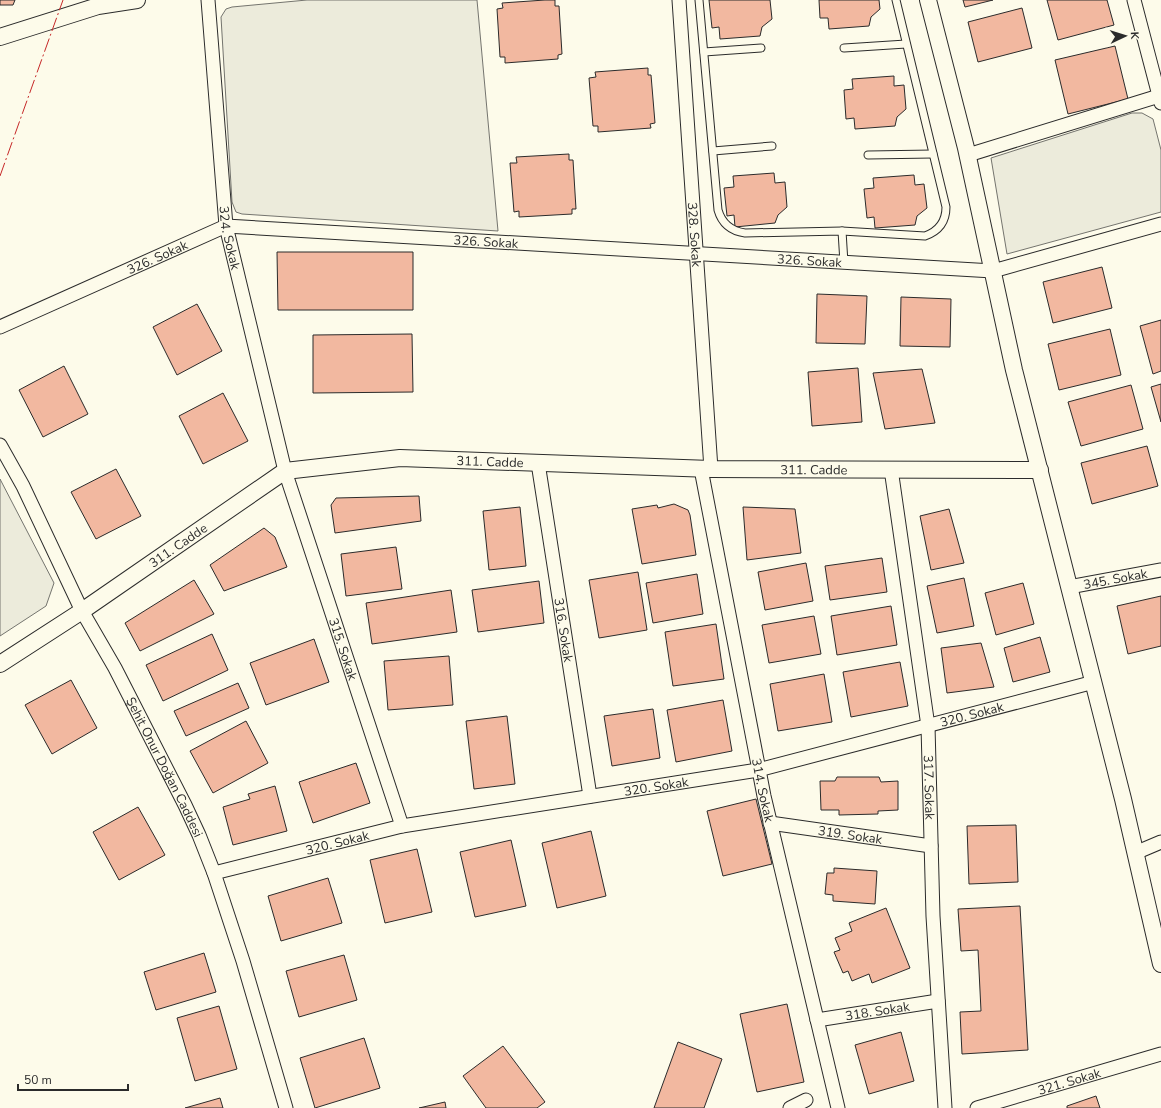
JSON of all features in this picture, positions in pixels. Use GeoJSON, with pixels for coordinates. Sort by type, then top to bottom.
{"type":"FeatureCollection","features":[{"type":"Feature","properties":{"kind":"street"},"geometry":{"type":"LineString","coordinates":[[0,36],[98,6],[137,0]]}},
{"type":"Feature","properties":{"kind":"street","name":"324. Sokak"},"geometry":{"type":"LineString","coordinates":[[208,0],[226,226],[285,471]]}},
{"type":"Feature","properties":{"kind":"street","name":"328. Sokak"},"geometry":{"type":"LineString","coordinates":[[679,0],[696,254],[706,469]]}},
{"type":"Feature","properties":{"kind":"street"},"geometry":{"type":"LineString","coordinates":[[928,0],[968,155],[1014,370],[1094,682],[1161,964]]}},
{"type":"Feature","properties":{"kind":"street"},"geometry":{"type":"LineString","coordinates":[[968,155],[1160,99],[1134,0]]}},
{"type":"Feature","properties":{"kind":"street","name":"326. Sokak"},"geometry":{"type":"LineString","coordinates":[[0,327],[226,226],[993,271],[1161,224]]}},
{"type":"Feature","properties":{"kind":"street","name":"Şehit Onur Doğan Caddesi"},"geometry":{"type":"LineString","coordinates":[[0,445],[23,486],[82,611],[115,668],[185,804],[214,873],[243,962],[286,1108]]}},
{"type":"Feature","properties":{"kind":"street","name":"311. Cadde"},"geometry":{"type":"LineString","coordinates":[[0,664],[82,611],[285,471],[400,458],[706,469],[1040,470]]}},
{"type":"Feature","properties":{"kind":"street","name":"316. Sokak"},"geometry":{"type":"LineString","coordinates":[[538,463],[590,796]]}},
{"type":"Feature","properties":{"kind":"street","name":"314. Sokak"},"geometry":{"type":"LineString","coordinates":[[706,469],[758,770],[838,1108]]}},
{"type":"Feature","properties":{"kind":"street","name":"317. Sokak"},"geometry":{"type":"LineString","coordinates":[[891,469],[928,726],[933,916],[945,1108]]}},
{"type":"Feature","properties":{"kind":"street","name":"315. Sokak"},"geometry":{"type":"LineString","coordinates":[[285,471],[402,826]]}},
{"type":"Feature","properties":{"kind":"street","name":"345. Sokak"},"geometry":{"type":"LineString","coordinates":[[1069,587],[1161,570]]}},
{"type":"Feature","properties":{"kind":"street","name":"320. Sokak"},"geometry":{"type":"LineString","coordinates":[[214,873],[402,826],[758,770],[1094,682]]}},
{"type":"Feature","properties":{"kind":"street","name":"319. Sokak"},"geometry":{"type":"LineString","coordinates":[[770,823],[931,846]]}},
{"type":"Feature","properties":{"kind":"street"},"geometry":{"type":"LineString","coordinates":[[1135,853],[1161,842]]}},
{"type":"Feature","properties":{"kind":"street","name":"318. Sokak"},"geometry":{"type":"LineString","coordinates":[[817,1020],[938,1001]]}},
{"type":"Feature","properties":{"kind":"street","name":"321. Sokak"},"geometry":{"type":"LineString","coordinates":[[977,1108],[1161,1054]]}},
{"type":"Feature","properties":{"kind":"street"},"geometry":{"type":"LineString","coordinates":[[790,1108],[806,1100]]}},
{"type":"Feature","properties":{"kind":"lane"},"geometry":{"type":"LineString","coordinates":[[699,0],[718,210],[727,226],[739,232],[745,233],[842,231],[924,236],[937,230],[944,220],[946,207],[896,0]]}},
{"type":"Feature","properties":{"kind":"lane"},"geometry":{"type":"LineString","coordinates":[[844,48],[906,44]]}},
{"type":"Feature","properties":{"kind":"lane"},"geometry":{"type":"LineString","coordinates":[[704,52],[761,48]]}},
{"type":"Feature","properties":{"kind":"lane"},"geometry":{"type":"LineString","coordinates":[[712,151],[772,146]]}},
{"type":"Feature","properties":{"kind":"lane"},"geometry":{"type":"LineString","coordinates":[[868,155],[933,154]]}},
{"type":"Feature","properties":{"kind":"lane"},"geometry":{"type":"LineString","coordinates":[[842,231],[844,263]]}},
{"type":"Feature","properties":{"kind":"shaded area"},"geometry":{"type":"Polygon","coordinates":[[[307,0],[477,0],[498,231],[242,214],[236,212],[232,202],[221,17],[226,9],[232,7],[307,0]]]}},
{"type":"Feature","properties":{"kind":"shaded area"},"geometry":{"type":"Polygon","coordinates":[[[1132,113],[1142,113],[1153,119],[1161,150],[1161,212],[1007,254],[991,158],[1132,113]]]}},
{"type":"Feature","properties":{"kind":"shaded area"},"geometry":{"type":"Polygon","coordinates":[[[0,479],[54,583],[46,606],[0,636],[0,479]]]}},
{"type":"Feature","properties":{"kind":"building"},"geometry":{"type":"Polygon","coordinates":[[[0,0],[15,0],[13,5],[0,5],[0,0]]]}},
{"type":"Feature","properties":{"kind":"building"},"geometry":{"type":"Polygon","coordinates":[[[555,0],[555,6],[559,6],[562,54],[558,55],[558,59],[505,63],[505,57],[500,57],[497,9],[503,8],[502,3],[555,0]]]}},
{"type":"Feature","properties":{"kind":"building"},"geometry":{"type":"Polygon","coordinates":[[[709,0],[770,0],[772,19],[762,27],[760,36],[720,39],[719,27],[712,28],[709,0]]]}},
{"type":"Feature","properties":{"kind":"building"},"geometry":{"type":"Polygon","coordinates":[[[819,0],[879,0],[880,9],[871,17],[869,26],[829,29],[828,18],[820,18],[819,0]]]}},
{"type":"Feature","properties":{"kind":"building"},"geometry":{"type":"Polygon","coordinates":[[[963,0],[993,0],[965,7],[963,0]]]}},
{"type":"Feature","properties":{"kind":"building"},"geometry":{"type":"Polygon","coordinates":[[[1047,0],[1107,0],[1114,25],[1058,40],[1047,0]]]}},
{"type":"Feature","properties":{"kind":"building"},"geometry":{"type":"Polygon","coordinates":[[[1022,8],[1032,48],[978,62],[968,22],[1022,8]]]}},
{"type":"Feature","properties":{"kind":"building"},"geometry":{"type":"Polygon","coordinates":[[[1115,46],[1128,99],[1068,114],[1055,60],[1115,46]]]}},
{"type":"Feature","properties":{"kind":"building"},"geometry":{"type":"Polygon","coordinates":[[[648,68],[648,75],[651,75],[655,123],[650,124],[651,128],[598,132],[598,126],[593,126],[589,78],[596,77],[595,72],[648,68]]]}},
{"type":"Feature","properties":{"kind":"building"},"geometry":{"type":"Polygon","coordinates":[[[894,76],[894,86],[904,85],[906,109],[897,117],[895,126],[855,129],[854,118],[846,119],[844,90],[853,89],[852,79],[894,76]]]}},
{"type":"Feature","properties":{"kind":"building"},"geometry":{"type":"Polygon","coordinates":[[[569,154],[569,160],[573,160],[576,209],[572,209],[572,214],[519,217],[519,211],[514,212],[510,163],[517,163],[516,157],[569,154]]]}},
{"type":"Feature","properties":{"kind":"building"},"geometry":{"type":"Polygon","coordinates":[[[774,173],[775,183],[785,182],[787,207],[778,215],[775,223],[735,227],[734,215],[727,216],[724,188],[734,187],[733,176],[774,173]]]}},
{"type":"Feature","properties":{"kind":"building"},"geometry":{"type":"Polygon","coordinates":[[[914,175],[915,185],[924,184],[927,208],[917,216],[915,225],[875,228],[874,217],[867,218],[864,189],[874,188],[873,178],[914,175]]]}},
{"type":"Feature","properties":{"kind":"building"},"geometry":{"type":"Polygon","coordinates":[[[277,252],[413,252],[413,310],[278,310],[277,252]]]}},
{"type":"Feature","properties":{"kind":"building"},"geometry":{"type":"Polygon","coordinates":[[[1102,267],[1112,308],[1053,323],[1043,282],[1102,267]]]}},
{"type":"Feature","properties":{"kind":"building"},"geometry":{"type":"Polygon","coordinates":[[[817,294],[867,296],[865,344],[816,343],[817,294]]]}},
{"type":"Feature","properties":{"kind":"building"},"geometry":{"type":"Polygon","coordinates":[[[901,297],[951,299],[950,347],[900,346],[901,297]]]}},
{"type":"Feature","properties":{"kind":"building"},"geometry":{"type":"Polygon","coordinates":[[[197,304],[222,351],[177,375],[153,327],[197,304]]]}},
{"type":"Feature","properties":{"kind":"building"},"geometry":{"type":"Polygon","coordinates":[[[1161,320],[1161,371],[1153,374],[1140,326],[1161,320]]]}},
{"type":"Feature","properties":{"kind":"building"},"geometry":{"type":"Polygon","coordinates":[[[1110,329],[1121,375],[1059,390],[1048,344],[1110,329]]]}},
{"type":"Feature","properties":{"kind":"building"},"geometry":{"type":"Polygon","coordinates":[[[412,334],[413,392],[313,393],[313,335],[412,334]]]}},
{"type":"Feature","properties":{"kind":"building"},"geometry":{"type":"Polygon","coordinates":[[[64,366],[88,414],[43,437],[19,390],[64,366]]]}},
{"type":"Feature","properties":{"kind":"building"},"geometry":{"type":"Polygon","coordinates":[[[858,368],[862,422],[812,426],[808,372],[858,368]]]}},
{"type":"Feature","properties":{"kind":"building"},"geometry":{"type":"Polygon","coordinates":[[[922,369],[935,423],[885,429],[873,373],[922,369]]]}},
{"type":"Feature","properties":{"kind":"building"},"geometry":{"type":"Polygon","coordinates":[[[1161,384],[1161,422],[1151,387],[1161,384]]]}},
{"type":"Feature","properties":{"kind":"building"},"geometry":{"type":"Polygon","coordinates":[[[1131,385],[1143,429],[1081,446],[1068,402],[1131,385]]]}},
{"type":"Feature","properties":{"kind":"building"},"geometry":{"type":"Polygon","coordinates":[[[223,393],[248,441],[203,464],[179,416],[223,393]]]}},
{"type":"Feature","properties":{"kind":"building"},"geometry":{"type":"Polygon","coordinates":[[[1147,446],[1158,486],[1092,504],[1081,463],[1147,446]]]}},
{"type":"Feature","properties":{"kind":"building"},"geometry":{"type":"Polygon","coordinates":[[[116,469],[141,516],[96,539],[71,492],[116,469]]]}},
{"type":"Feature","properties":{"kind":"building"},"geometry":{"type":"Polygon","coordinates":[[[419,496],[421,521],[335,533],[331,505],[336,498],[419,496]]]}},
{"type":"Feature","properties":{"kind":"building"},"geometry":{"type":"Polygon","coordinates":[[[674,504],[688,510],[696,555],[642,564],[632,509],[657,505],[658,508],[674,504]]]}},
{"type":"Feature","properties":{"kind":"building"},"geometry":{"type":"Polygon","coordinates":[[[520,507],[526,566],[489,570],[483,511],[520,507]]]}},
{"type":"Feature","properties":{"kind":"building"},"geometry":{"type":"Polygon","coordinates":[[[743,507],[795,509],[801,553],[747,560],[743,507]]]}},
{"type":"Feature","properties":{"kind":"building"},"geometry":{"type":"Polygon","coordinates":[[[949,509],[964,563],[931,570],[920,516],[949,509]]]}},
{"type":"Feature","properties":{"kind":"building"},"geometry":{"type":"Polygon","coordinates":[[[264,528],[275,537],[287,567],[224,591],[210,565],[264,528]]]}},
{"type":"Feature","properties":{"kind":"building"},"geometry":{"type":"Polygon","coordinates":[[[396,547],[402,589],[346,596],[341,554],[396,547]]]}},
{"type":"Feature","properties":{"kind":"building"},"geometry":{"type":"Polygon","coordinates":[[[882,558],[887,592],[830,600],[825,566],[882,558]]]}},
{"type":"Feature","properties":{"kind":"building"},"geometry":{"type":"Polygon","coordinates":[[[806,563],[813,601],[765,610],[758,572],[806,563]]]}},
{"type":"Feature","properties":{"kind":"building"},"geometry":{"type":"Polygon","coordinates":[[[638,572],[647,630],[599,638],[589,580],[638,572]]]}},
{"type":"Feature","properties":{"kind":"building"},"geometry":{"type":"Polygon","coordinates":[[[697,574],[703,614],[653,623],[646,583],[697,574]]]}},
{"type":"Feature","properties":{"kind":"building"},"geometry":{"type":"Polygon","coordinates":[[[964,578],[974,626],[937,633],[927,586],[964,578]]]}},
{"type":"Feature","properties":{"kind":"building"},"geometry":{"type":"Polygon","coordinates":[[[194,580],[214,614],[140,651],[125,623],[194,580]]]}},
{"type":"Feature","properties":{"kind":"building"},"geometry":{"type":"Polygon","coordinates":[[[539,581],[544,623],[478,632],[472,590],[539,581]]]}},
{"type":"Feature","properties":{"kind":"building"},"geometry":{"type":"Polygon","coordinates":[[[1023,583],[1034,624],[996,635],[985,593],[1023,583]]]}},
{"type":"Feature","properties":{"kind":"building"},"geometry":{"type":"Polygon","coordinates":[[[451,590],[457,632],[372,644],[366,603],[451,590]]]}},
{"type":"Feature","properties":{"kind":"building"},"geometry":{"type":"Polygon","coordinates":[[[1161,596],[1161,646],[1128,654],[1117,606],[1161,596]]]}},
{"type":"Feature","properties":{"kind":"building"},"geometry":{"type":"Polygon","coordinates":[[[891,606],[897,645],[837,655],[831,616],[891,606]]]}},
{"type":"Feature","properties":{"kind":"building"},"geometry":{"type":"Polygon","coordinates":[[[814,616],[821,654],[769,663],[762,625],[814,616]]]}},
{"type":"Feature","properties":{"kind":"building"},"geometry":{"type":"Polygon","coordinates":[[[716,624],[724,679],[673,686],[665,632],[716,624]]]}},
{"type":"Feature","properties":{"kind":"building"},"geometry":{"type":"Polygon","coordinates":[[[212,634],[228,670],[163,701],[146,665],[212,634]]]}},
{"type":"Feature","properties":{"kind":"building"},"geometry":{"type":"Polygon","coordinates":[[[1040,637],[1050,672],[1013,682],[1004,648],[1040,637]]]}},
{"type":"Feature","properties":{"kind":"building"},"geometry":{"type":"Polygon","coordinates":[[[314,639],[329,682],[266,705],[250,663],[314,639]]]}},
{"type":"Feature","properties":{"kind":"building"},"geometry":{"type":"Polygon","coordinates":[[[981,643],[994,687],[947,693],[941,648],[981,643]]]}},
{"type":"Feature","properties":{"kind":"building"},"geometry":{"type":"Polygon","coordinates":[[[449,656],[453,705],[388,710],[384,661],[449,656]]]}},
{"type":"Feature","properties":{"kind":"building"},"geometry":{"type":"Polygon","coordinates":[[[900,662],[908,706],[851,717],[843,672],[900,662]]]}},
{"type":"Feature","properties":{"kind":"building"},"geometry":{"type":"Polygon","coordinates":[[[824,674],[832,722],[778,731],[770,684],[824,674]]]}},
{"type":"Feature","properties":{"kind":"building"},"geometry":{"type":"Polygon","coordinates":[[[71,680],[97,728],[52,754],[25,705],[71,680]]]}},
{"type":"Feature","properties":{"kind":"building"},"geometry":{"type":"Polygon","coordinates":[[[238,683],[249,708],[186,736],[174,711],[238,683]]]}},
{"type":"Feature","properties":{"kind":"building"},"geometry":{"type":"Polygon","coordinates":[[[723,700],[732,751],[676,762],[667,710],[723,700]]]}},
{"type":"Feature","properties":{"kind":"building"},"geometry":{"type":"Polygon","coordinates":[[[653,709],[660,758],[612,766],[604,716],[653,709]]]}},
{"type":"Feature","properties":{"kind":"building"},"geometry":{"type":"Polygon","coordinates":[[[507,716],[515,784],[474,789],[466,721],[507,716]]]}},
{"type":"Feature","properties":{"kind":"building"},"geometry":{"type":"Polygon","coordinates":[[[246,721],[268,763],[213,793],[190,751],[246,721]]]}},
{"type":"Feature","properties":{"kind":"building"},"geometry":{"type":"Polygon","coordinates":[[[356,763],[370,803],[313,823],[299,782],[356,763]]]}},
{"type":"Feature","properties":{"kind":"building"},"geometry":{"type":"Polygon","coordinates":[[[837,777],[879,777],[881,782],[898,781],[898,810],[878,811],[878,814],[839,815],[839,810],[821,810],[820,781],[835,781],[837,777]]]}},
{"type":"Feature","properties":{"kind":"building"},"geometry":{"type":"Polygon","coordinates":[[[275,786],[287,831],[233,845],[223,807],[250,799],[248,794],[275,786]]]}},
{"type":"Feature","properties":{"kind":"building"},"geometry":{"type":"Polygon","coordinates":[[[756,799],[772,864],[723,876],[707,811],[756,799]]]}},
{"type":"Feature","properties":{"kind":"building"},"geometry":{"type":"Polygon","coordinates":[[[138,807],[165,855],[119,880],[93,832],[138,807]]]}},
{"type":"Feature","properties":{"kind":"building"},"geometry":{"type":"Polygon","coordinates":[[[1016,825],[1018,882],[969,884],[967,826],[1016,825]]]}},
{"type":"Feature","properties":{"kind":"building"},"geometry":{"type":"Polygon","coordinates":[[[591,831],[606,896],[557,908],[542,843],[591,831]]]}},
{"type":"Feature","properties":{"kind":"building"},"geometry":{"type":"Polygon","coordinates":[[[511,840],[526,906],[475,917],[460,852],[511,840]]]}},
{"type":"Feature","properties":{"kind":"building"},"geometry":{"type":"Polygon","coordinates":[[[417,849],[432,912],[385,923],[370,860],[417,849]]]}},
{"type":"Feature","properties":{"kind":"building"},"geometry":{"type":"Polygon","coordinates":[[[834,868],[877,871],[875,904],[833,901],[833,895],[825,894],[827,873],[834,873],[834,868]]]}},
{"type":"Feature","properties":{"kind":"building"},"geometry":{"type":"Polygon","coordinates":[[[328,878],[342,923],[281,941],[268,896],[328,878]]]}},
{"type":"Feature","properties":{"kind":"building"},"geometry":{"type":"Polygon","coordinates":[[[1020,906],[1028,1050],[962,1054],[960,1012],[981,1011],[978,950],[961,951],[958,909],[1020,906]]]}},
{"type":"Feature","properties":{"kind":"building"},"geometry":{"type":"Polygon","coordinates":[[[886,908],[910,968],[872,983],[869,974],[852,981],[848,971],[843,973],[834,952],[840,950],[835,938],[852,931],[849,923],[886,908]]]}},
{"type":"Feature","properties":{"kind":"building"},"geometry":{"type":"Polygon","coordinates":[[[204,953],[216,992],[156,1010],[144,972],[204,953]]]}},
{"type":"Feature","properties":{"kind":"building"},"geometry":{"type":"Polygon","coordinates":[[[344,955],[357,1000],[299,1017],[286,971],[344,955]]]}},
{"type":"Feature","properties":{"kind":"building"},"geometry":{"type":"Polygon","coordinates":[[[787,1004],[804,1082],[757,1092],[740,1014],[787,1004]]]}},
{"type":"Feature","properties":{"kind":"building"},"geometry":{"type":"Polygon","coordinates":[[[219,1006],[237,1069],[195,1081],[177,1018],[219,1006]]]}},
{"type":"Feature","properties":{"kind":"building"},"geometry":{"type":"Polygon","coordinates":[[[901,1032],[914,1081],[869,1094],[855,1045],[901,1032]]]}},
{"type":"Feature","properties":{"kind":"building"},"geometry":{"type":"Polygon","coordinates":[[[364,1038],[380,1088],[315,1108],[300,1058],[364,1038]]]}},
{"type":"Feature","properties":{"kind":"building"},"geometry":{"type":"Polygon","coordinates":[[[678,1042],[722,1059],[704,1108],[654,1108],[678,1042]]]}},
{"type":"Feature","properties":{"kind":"building"},"geometry":{"type":"Polygon","coordinates":[[[503,1046],[545,1102],[537,1108],[486,1108],[463,1076],[503,1046]]]}},
{"type":"Feature","properties":{"kind":"building"},"geometry":{"type":"Polygon","coordinates":[[[1096,1096],[1100,1108],[1067,1108],[1067,1106],[1096,1096]]]}},
{"type":"Feature","properties":{"kind":"building"},"geometry":{"type":"Polygon","coordinates":[[[220,1098],[223,1108],[185,1108],[220,1098]]]}},
{"type":"Feature","properties":{"kind":"building"},"geometry":{"type":"Polygon","coordinates":[[[445,1102],[446,1108],[419,1108],[445,1102]]]}},
{"type":"Feature","properties":{"kind":"power"},"geometry":{"type":"LineString","coordinates":[[0,176],[63,0]]}}]}
